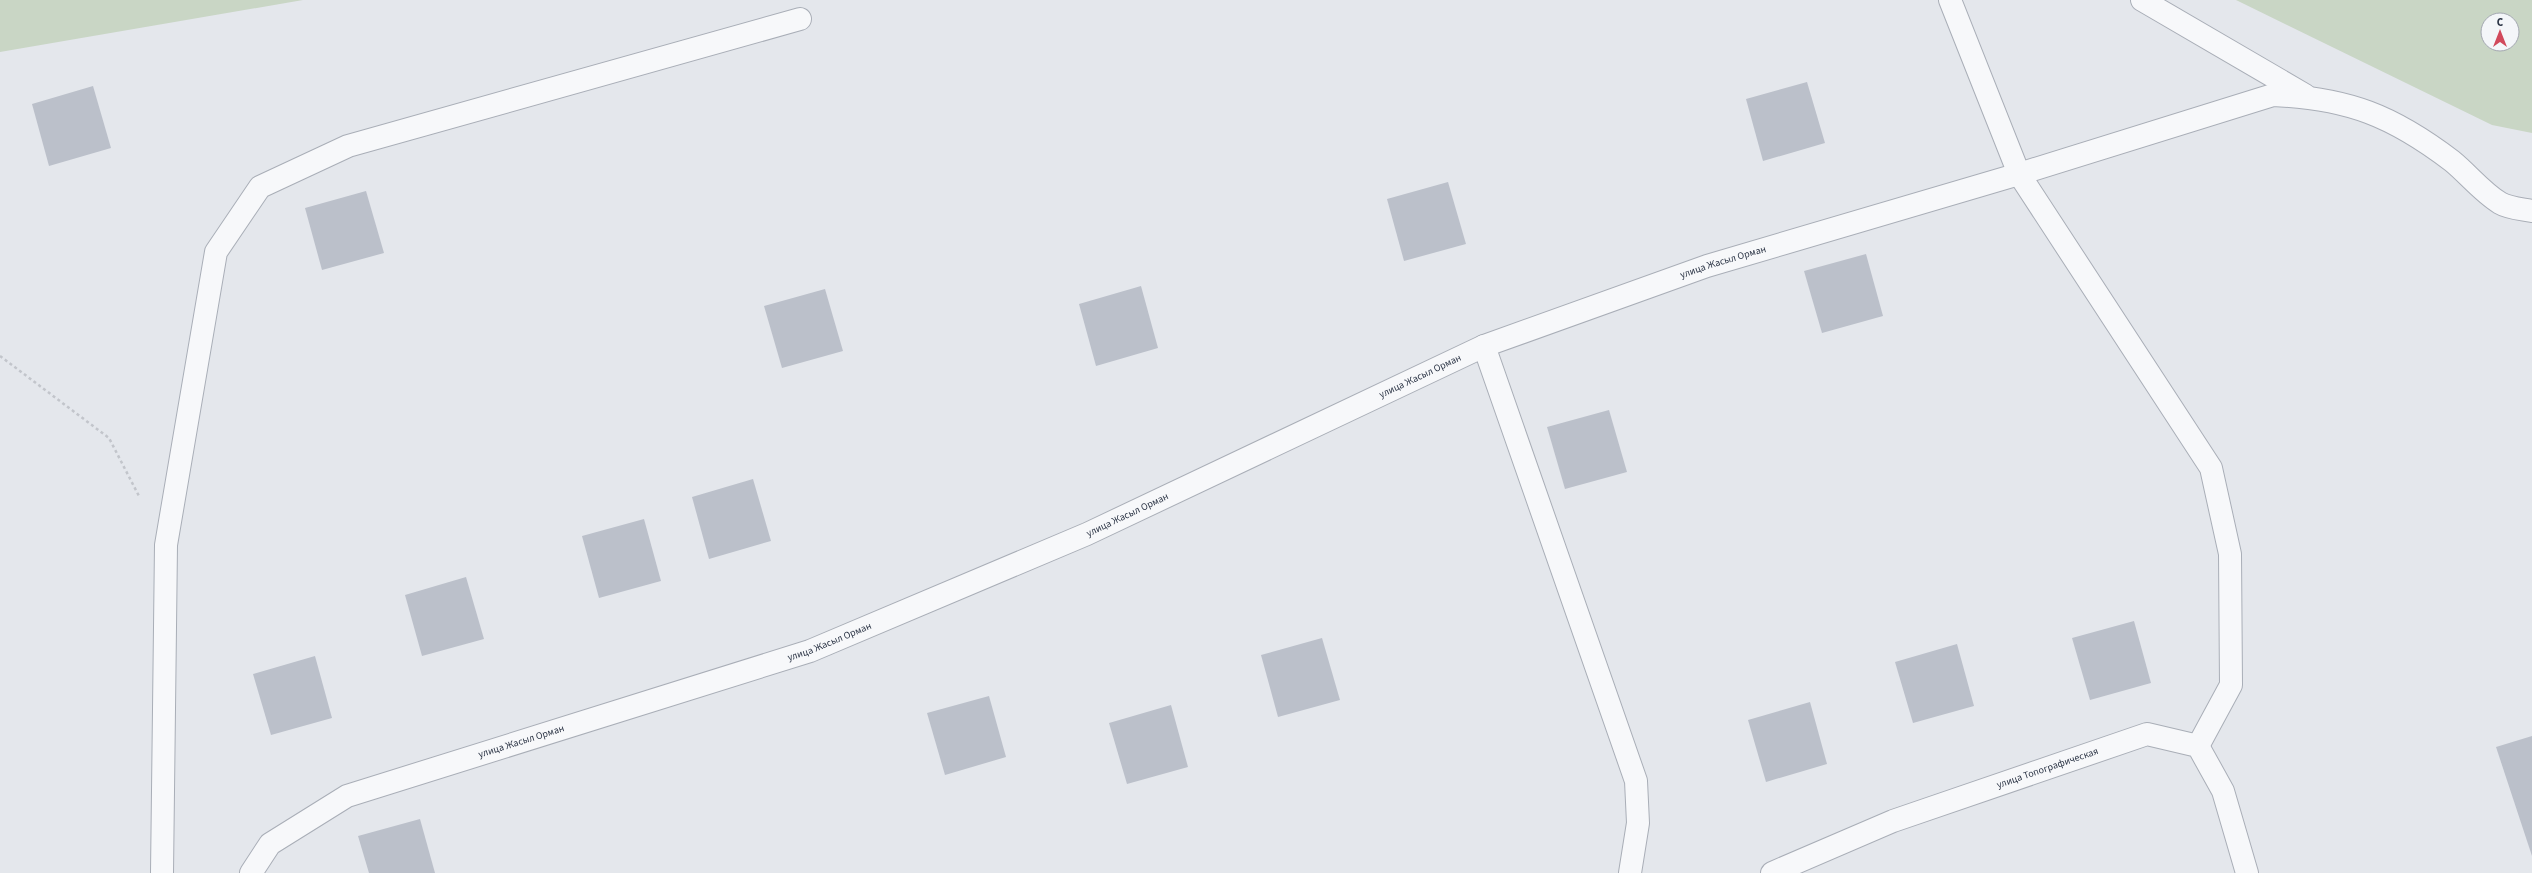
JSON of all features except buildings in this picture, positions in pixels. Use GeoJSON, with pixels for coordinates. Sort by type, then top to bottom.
{"type":"FeatureCollection","features":[{"type":"Feature","properties":{"kind":"street"},"geometry":{"type":"LineString","coordinates":[[1950,0],[2019,174],[2211,468],[2230,554],[2231,685],[2198,746],[2223,791],[2247,873]]}},
{"type":"Feature","properties":{"kind":"street"},"geometry":{"type":"LineString","coordinates":[[2142,0],[2308,96],[2342,102],[2382,116],[2452,161],[2500,204],[2532,211]]}},
{"type":"Feature","properties":{"kind":"street"},"geometry":{"type":"LineString","coordinates":[[162,873],[166,545],[216,252],[260,187],[348,146],[800,19]]}},
{"type":"Feature","properties":{"kind":"street","name":"улица Жасыл Орман"},"geometry":{"type":"LineString","coordinates":[[250,873],[270,844],[347,796],[810,651],[1087,534],[1484,346],[1707,266],[2019,174],[2273,95],[2308,96]]}},
{"type":"Feature","properties":{"kind":"street"},"geometry":{"type":"LineString","coordinates":[[1484,346],[1636,780],[1638,823],[1630,873]]}},
{"type":"Feature","properties":{"kind":"street","name":"улица Топографическая"},"geometry":{"type":"LineString","coordinates":[[1772,873],[1893,821],[2147,734],[2198,746]]}},
{"type":"Feature","properties":{"kind":"path"},"geometry":{"type":"LineString","coordinates":[[0,356],[109,438],[166,545]]}},
{"type":"Feature","properties":{"kind":"green space"},"geometry":{"type":"Polygon","coordinates":[[[0,0],[303,0],[0,52],[0,0]]]}},
{"type":"Feature","properties":{"kind":"green space"},"geometry":{"type":"Polygon","coordinates":[[[2236,0],[2532,0],[2532,133],[2492,125],[2236,0]]]}}]}
